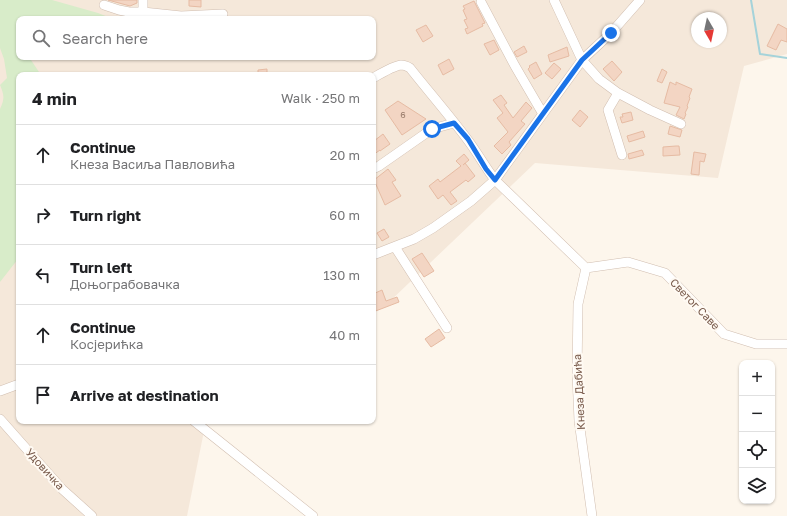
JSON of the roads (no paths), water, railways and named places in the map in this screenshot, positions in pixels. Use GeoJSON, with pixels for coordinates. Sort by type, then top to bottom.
{"type":"FeatureCollection","features":[{"type":"Feature","properties":{"kind":"street"},"geometry":{"type":"LineString","coordinates":[[143,0],[143,12]]}},
{"type":"Feature","properties":{"kind":"street"},"geometry":{"type":"LineString","coordinates":[[554,0],[582,60],[599,79],[618,93],[681,124]]}},
{"type":"Feature","properties":{"kind":"street"},"geometry":{"type":"LineString","coordinates":[[376,254],[414,239],[433,228],[471,201],[495,180],[582,60],[611,33],[640,0]]}},
{"type":"Feature","properties":{"kind":"street"},"geometry":{"type":"LineString","coordinates":[[481,2],[515,66],[543,114]]}},
{"type":"Feature","properties":{"kind":"street"},"geometry":{"type":"LineString","coordinates":[[104,5],[125,12],[185,16],[223,14]]}},
{"type":"Feature","properties":{"kind":"street"},"geometry":{"type":"LineString","coordinates":[[376,76],[399,65],[410,68],[468,139],[486,169],[495,180],[586,268]]}},
{"type":"Feature","properties":{"kind":"street"},"geometry":{"type":"LineString","coordinates":[[618,93],[608,110],[622,155]]}},
{"type":"Feature","properties":{"kind":"street"},"geometry":{"type":"LineString","coordinates":[[376,168],[432,129],[454,123]]}},
{"type":"Feature","properties":{"kind":"street"},"geometry":{"type":"LineString","coordinates":[[395,247],[447,328]]}},
{"type":"Feature","properties":{"kind":"street","name":"Светог Саве"},"geometry":{"type":"LineString","coordinates":[[586,268],[628,262],[665,273],[724,334],[756,344],[787,344]]}},
{"type":"Feature","properties":{"kind":"street","name":"Кнеза Дабића"},"geometry":{"type":"LineString","coordinates":[[586,268],[578,304],[577,374],[580,421],[592,516]]}},
{"type":"Feature","properties":{"kind":"street"},"geometry":{"type":"LineString","coordinates":[[0,391],[16,385]]}},
{"type":"Feature","properties":{"kind":"street","name":"Удовичка"},"geometry":{"type":"LineString","coordinates":[[0,419],[62,489],[92,516]]}},
{"type":"Feature","properties":{"kind":"street"},"geometry":{"type":"LineString","coordinates":[[198,424],[313,516]]}},
{"type":"Feature","properties":{"kind":"waterway"},"geometry":{"type":"LineString","coordinates":[[751,0],[760,54],[787,58]]}}]}
